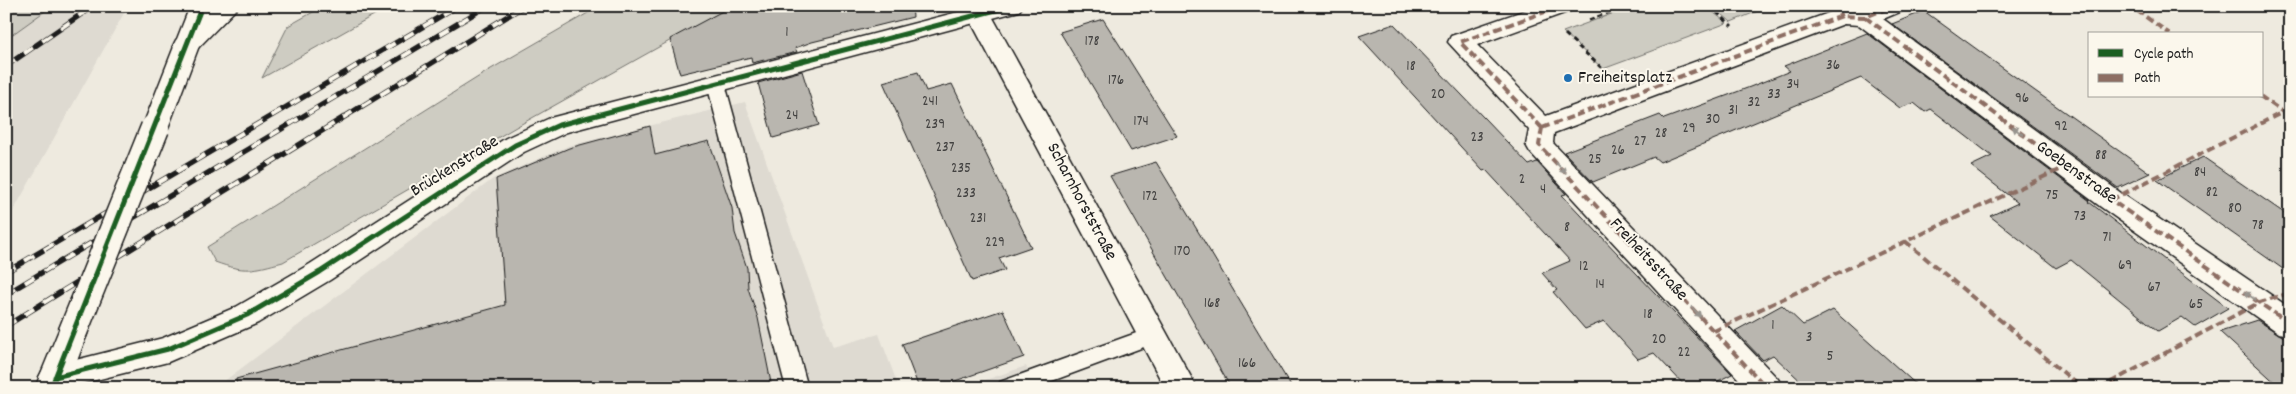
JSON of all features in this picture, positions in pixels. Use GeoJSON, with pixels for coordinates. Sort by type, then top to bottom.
{"type":"FeatureCollection","features":[{"type":"Feature","properties":{"kind":"street"},"geometry":{"type":"LineString","coordinates":[[53,382],[202,6]]}},
{"type":"Feature","properties":{"kind":"street"},"geometry":{"type":"LineString","coordinates":[[185,46],[227,6]]}},
{"type":"Feature","properties":{"kind":"street","name":"Brückenstraße"},"geometry":{"type":"LineString","coordinates":[[53,382],[168,349],[247,316],[320,272],[515,145],[560,125],[980,16],[1011,6]]}},
{"type":"Feature","properties":{"kind":"street"},"geometry":{"type":"LineString","coordinates":[[1565,17],[1460,42],[1542,128],[1845,13],[1894,6]]}},
{"type":"Feature","properties":{"kind":"street","name":"Goebenstraße"},"geometry":{"type":"LineString","coordinates":[[1845,13],[2290,324]]}},
{"type":"Feature","properties":{"kind":"street","name":"Scharnhorststraße"},"geometry":{"type":"LineString","coordinates":[[980,16],[1181,388]]}},
{"type":"Feature","properties":{"kind":"street","name":"Freiheitsstraße"},"geometry":{"type":"LineString","coordinates":[[1542,128],[1540,145],[1767,388]]}},
{"type":"Feature","properties":{"kind":"lane"},"geometry":{"type":"LineString","coordinates":[[716,84],[798,388]]}},
{"type":"Feature","properties":{"kind":"lane"},"geometry":{"type":"LineString","coordinates":[[1008,388],[1153,335]]}},
{"type":"Feature","properties":{"kind":"path"},"geometry":{"type":"LineString","coordinates":[[1582,22],[1626,6]]}},
{"type":"Feature","properties":{"kind":"path"},"geometry":{"type":"LineString","coordinates":[[1710,6],[1732,26]]}},
{"type":"Feature","properties":{"kind":"path"},"geometry":{"type":"LineString","coordinates":[[1772,10],[1782,6]]}},
{"type":"Feature","properties":{"kind":"path"},"geometry":{"type":"LineString","coordinates":[[1565,17],[1561,30],[1606,72]]}},
{"type":"Feature","properties":{"kind":"path"},"geometry":{"type":"LineString","coordinates":[[1727,28],[1740,23]]}},
{"type":"Feature","properties":{"kind":"path"},"geometry":{"type":"LineString","coordinates":[[1598,76],[1614,70]]}},
{"type":"Feature","properties":{"kind":"shaded area"},"geometry":{"type":"Polygon","coordinates":[[[6,6],[128,6],[6,224],[6,6]]]}},
{"type":"Feature","properties":{"kind":"shaded area"},"geometry":{"type":"Polygon","coordinates":[[[6,6],[52,6],[6,39],[6,6]]]}},
{"type":"Feature","properties":{"kind":"shaded area"},"geometry":{"type":"Polygon","coordinates":[[[324,6],[390,6],[262,78],[288,26],[324,6]]]}},
{"type":"Feature","properties":{"kind":"shaded area"},"geometry":{"type":"Polygon","coordinates":[[[600,6],[732,6],[516,127],[283,262],[264,267],[242,269],[215,262],[207,247],[491,69],[600,6]]]}},
{"type":"Feature","properties":{"kind":"shaded area"},"geometry":{"type":"Polygon","coordinates":[[[1633,6],[1705,6],[1727,23],[1603,69],[1563,32],[1633,6]]]}},
{"type":"Feature","properties":{"kind":"shaded area"},"geometry":{"type":"Polygon","coordinates":[[[1713,6],[1770,6],[1731,22],[1713,6]]]}},
{"type":"Feature","properties":{"kind":"shaded area"},"geometry":{"type":"Polygon","coordinates":[[[745,102],[833,347],[879,334],[899,388],[215,388],[493,179],[568,146],[745,102]]]}},
{"type":"Feature","properties":{"kind":"shaded area"},"geometry":{"type":"Polygon","coordinates":[[[1026,366],[1036,388],[962,388],[1026,366]]]}},
{"type":"Feature","properties":{"kind":"building"},"geometry":{"type":"Polygon","coordinates":[[[732,6],[912,6],[913,17],[812,42],[795,48],[797,52],[752,63],[751,57],[680,74],[670,39],[732,6]]]}},
{"type":"Feature","properties":{"kind":"building"},"geometry":{"type":"Polygon","coordinates":[[[1924,11],[2150,173],[2118,188],[1892,24],[1924,11]]]}},
{"type":"Feature","properties":{"kind":"building"},"geometry":{"type":"Polygon","coordinates":[[[1103,19],[1177,136],[1131,151],[1060,32],[1103,19]]]}},
{"type":"Feature","properties":{"kind":"building"},"geometry":{"type":"Polygon","coordinates":[[[1394,24],[1529,165],[1537,162],[1566,194],[1562,195],[1732,374],[1704,388],[1687,388],[1654,353],[1638,359],[1604,321],[1585,329],[1553,292],[1557,290],[1542,273],[1570,261],[1486,170],[1483,171],[1359,36],[1394,24]]]}},
{"type":"Feature","properties":{"kind":"building"},"geometry":{"type":"Polygon","coordinates":[[[1867,33],[2228,308],[2195,327],[2182,317],[2158,331],[2071,260],[2056,268],[1990,216],[2018,203],[1971,166],[1992,156],[1931,109],[1925,112],[1914,103],[1900,108],[1861,78],[1660,162],[1654,157],[1593,182],[1564,152],[1660,115],[1664,119],[1750,87],[1790,71],[1784,66],[1867,33]]]}},
{"type":"Feature","properties":{"kind":"building"},"geometry":{"type":"Polygon","coordinates":[[[802,71],[819,125],[773,138],[758,83],[802,71]]]}},
{"type":"Feature","properties":{"kind":"building"},"geometry":{"type":"Polygon","coordinates":[[[918,72],[926,91],[952,84],[1031,247],[999,258],[1005,270],[972,281],[883,82],[918,72]]]}},
{"type":"Feature","properties":{"kind":"building"},"geometry":{"type":"Polygon","coordinates":[[[650,126],[655,155],[709,141],[732,208],[735,233],[747,268],[748,288],[758,318],[772,388],[237,388],[236,379],[505,305],[496,179],[569,148],[650,126]]]}},
{"type":"Feature","properties":{"kind":"building"},"geometry":{"type":"Polygon","coordinates":[[[2203,157],[2290,217],[2290,274],[2157,180],[2203,157]]]}},
{"type":"Feature","properties":{"kind":"building"},"geometry":{"type":"Polygon","coordinates":[[[1156,162],[1292,388],[1231,388],[1110,176],[1156,162]]]}},
{"type":"Feature","properties":{"kind":"building"},"geometry":{"type":"Polygon","coordinates":[[[1782,305],[1803,325],[1833,310],[1920,388],[1808,388],[1773,355],[1763,360],[1735,331],[1782,305]]]}},
{"type":"Feature","properties":{"kind":"building"},"geometry":{"type":"Polygon","coordinates":[[[1003,310],[1024,357],[935,388],[919,388],[902,344],[1003,310]]]}},
{"type":"Feature","properties":{"kind":"building"},"geometry":{"type":"Polygon","coordinates":[[[2257,320],[2290,341],[2290,388],[2281,388],[2220,332],[2257,320]]]}},
{"type":"Feature","properties":{"kind":"railway"},"geometry":{"type":"LineString","coordinates":[[6,66],[93,6]]}},
{"type":"Feature","properties":{"kind":"railway"},"geometry":{"type":"LineString","coordinates":[[6,272],[458,6]]}},
{"type":"Feature","properties":{"kind":"railway"},"geometry":{"type":"LineString","coordinates":[[6,294],[487,6]]}},
{"type":"Feature","properties":{"kind":"railway"},"geometry":{"type":"LineString","coordinates":[[6,326],[524,6]]}},
{"type":"Feature","properties":{"kind":"marked path"},"geometry":{"type":"LineString","coordinates":[[1542,128],[1460,42],[1562,6]]}},
{"type":"Feature","properties":{"kind":"marked path"},"geometry":{"type":"LineString","coordinates":[[1829,6],[1842,16]]}},
{"type":"Feature","properties":{"kind":"marked path"},"geometry":{"type":"LineString","coordinates":[[1542,128],[1842,16],[1865,17],[1894,6]]}},
{"type":"Feature","properties":{"kind":"marked path"},"geometry":{"type":"LineString","coordinates":[[2136,10],[2167,32]]}},
{"type":"Feature","properties":{"kind":"marked path"},"geometry":{"type":"LineString","coordinates":[[1865,17],[2111,200],[2290,324]]}},
{"type":"Feature","properties":{"kind":"marked path"},"geometry":{"type":"LineString","coordinates":[[2263,98],[2290,117]]}},
{"type":"Feature","properties":{"kind":"marked path"},"geometry":{"type":"LineString","coordinates":[[2111,200],[2283,112]]}},
{"type":"Feature","properties":{"kind":"marked path"},"geometry":{"type":"LineString","coordinates":[[1542,128],[1539,145],[1767,388]]}},
{"type":"Feature","properties":{"kind":"marked path"},"geometry":{"type":"LineString","coordinates":[[1714,331],[2067,166]]}},
{"type":"Feature","properties":{"kind":"marked path"},"geometry":{"type":"LineString","coordinates":[[1905,241],[2082,388]]}},
{"type":"Feature","properties":{"kind":"marked path"},"geometry":{"type":"LineString","coordinates":[[2100,388],[2260,302],[2290,293]]}},
{"type":"Feature","properties":{"kind":"cycle path"},"geometry":{"type":"LineString","coordinates":[[51,388],[202,6]]}},
{"type":"Feature","properties":{"kind":"cycle path"},"geometry":{"type":"LineString","coordinates":[[55,377],[168,349],[247,315],[320,272],[515,145],[559,125],[1011,6]]}},
{"type":"Feature","properties":{"kind":"place","name":"Freiheitsplatz"},"geometry":{"type":"Point","coordinates":[1568,78]}}]}
